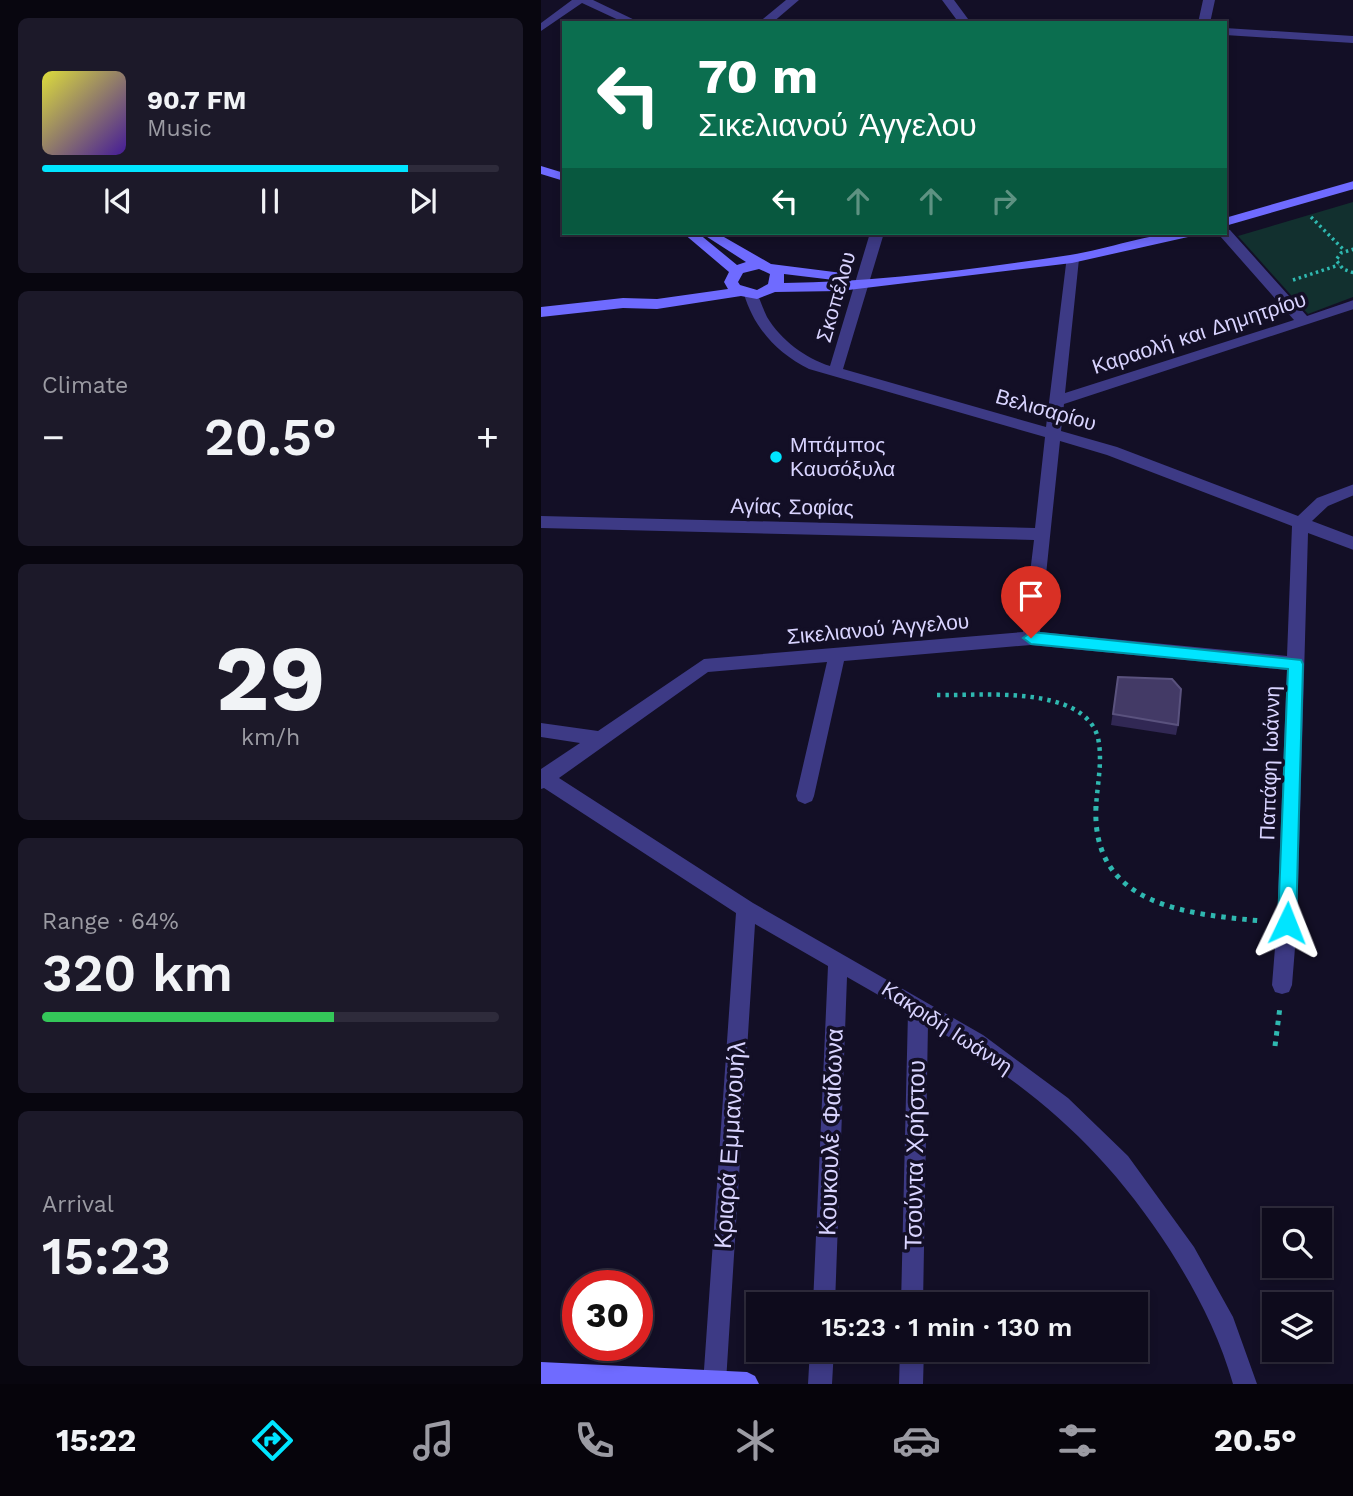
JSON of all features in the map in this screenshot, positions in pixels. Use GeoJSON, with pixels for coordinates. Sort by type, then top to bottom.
{"type":"FeatureCollection","features":[{"type":"Feature","properties":{"kind":"street"},"geometry":{"type":"LineString","coordinates":[[541,28],[579,0]]}},
{"type":"Feature","properties":{"kind":"street"},"geometry":{"type":"LineString","coordinates":[[584,0],[631,21]]}},
{"type":"Feature","properties":{"kind":"street"},"geometry":{"type":"LineString","coordinates":[[767,21],[793,0]]}},
{"type":"Feature","properties":{"kind":"street"},"geometry":{"type":"LineString","coordinates":[[946,0],[964,21]]}},
{"type":"Feature","properties":{"kind":"street"},"geometry":{"type":"LineString","coordinates":[[1204,21],[1209,0]]}},
{"type":"Feature","properties":{"kind":"street"},"geometry":{"type":"LineString","coordinates":[[1227,31],[1353,40]]}},
{"type":"Feature","properties":{"kind":"street"},"geometry":{"type":"LineString","coordinates":[[541,170],[562,176]]}},
{"type":"Feature","properties":{"kind":"street"},"geometry":{"type":"LineString","coordinates":[[1227,221],[1353,185]]}},
{"type":"Feature","properties":{"kind":"street"},"geometry":{"type":"LineString","coordinates":[[692,235],[740,285]]}},
{"type":"Feature","properties":{"kind":"street"},"geometry":{"type":"LineString","coordinates":[[712,235],[767,266],[779,278],[773,288]]}},
{"type":"Feature","properties":{"kind":"street","name":"Σκοπέλου"},"geometry":{"type":"LineString","coordinates":[[835,373],[876,235]]}},
{"type":"Feature","properties":{"kind":"street"},"geometry":{"type":"LineString","coordinates":[[1227,235],[1304,322]]}},
{"type":"Feature","properties":{"kind":"street"},"geometry":{"type":"LineString","coordinates":[[541,312],[623,303],[657,304],[740,285],[773,288],[840,287],[862,282],[1072,259],[1160,236]]}},
{"type":"Feature","properties":{"kind":"street"},"geometry":{"type":"LineString","coordinates":[[1031,638],[1072,259]]}},
{"type":"Feature","properties":{"kind":"street"},"geometry":{"type":"LineString","coordinates":[[740,285],[743,267],[767,266],[862,282]]}},
{"type":"Feature","properties":{"kind":"street","name":"Βελισαρίου"},"geometry":{"type":"LineString","coordinates":[[740,285],[774,337],[797,359],[835,373],[1053,433],[1159,468],[1300,526],[1353,544]]}},
{"type":"Feature","properties":{"kind":"street","name":"Καραολή και Δημητρίου"},"geometry":{"type":"LineString","coordinates":[[1057,401],[1353,304]]}},
{"type":"Feature","properties":{"kind":"street"},"geometry":{"type":"LineString","coordinates":[[1300,526],[1310,511],[1323,501],[1353,489]]}},
{"type":"Feature","properties":{"kind":"street","name":"Αγίας Σοφίας"},"geometry":{"type":"LineString","coordinates":[[541,522],[1042,534]]}},
{"type":"Feature","properties":{"kind":"street","name":"Παπάφη Ιωάννη"},"geometry":{"type":"LineString","coordinates":[[1282,985],[1287,923],[1300,526]]}},
{"type":"Feature","properties":{"kind":"street","name":"Σικελιανού Άγγελου"},"geometry":{"type":"LineString","coordinates":[[542,779],[704,666],[1031,638],[1296,664]]}},
{"type":"Feature","properties":{"kind":"street"},"geometry":{"type":"LineString","coordinates":[[805,796],[837,655]]}},
{"type":"Feature","properties":{"kind":"street"},"geometry":{"type":"LineString","coordinates":[[541,730],[599,739]]}},
{"type":"Feature","properties":{"kind":"street","name":"Κακριδή Ιωάννη"},"geometry":{"type":"LineString","coordinates":[[542,779],[746,908],[979,1044],[1061,1106],[1099,1140],[1131,1176],[1204,1281],[1235,1344],[1245,1384]]}},
{"type":"Feature","properties":{"kind":"street","name":"Κριαρά Εμμανουήλ"},"geometry":{"type":"LineString","coordinates":[[714,1382],[746,908]]}},
{"type":"Feature","properties":{"kind":"street","name":"Κουκουλέ Φαίδωνα"},"geometry":{"type":"LineString","coordinates":[[824,1292],[838,961]]}},
{"type":"Feature","properties":{"kind":"street","name":"Τσούντα Χρήστου"},"geometry":{"type":"LineString","coordinates":[[912,1292],[918,1007]]}},
{"type":"Feature","properties":{"kind":"street"},"geometry":{"type":"LineString","coordinates":[[820,1384],[821,1362]]}},
{"type":"Feature","properties":{"kind":"street"},"geometry":{"type":"LineString","coordinates":[[911,1362],[911,1384]]}},
{"type":"Feature","properties":{"kind":"street"},"geometry":{"type":"LineString","coordinates":[[541,1374],[747,1384]]}},
{"type":"Feature","properties":{"kind":"path"},"geometry":{"type":"LineString","coordinates":[[1309,215],[1345,251]]}},
{"type":"Feature","properties":{"kind":"path"},"geometry":{"type":"LineString","coordinates":[[1339,265],[1337,256],[1353,249]]}},
{"type":"Feature","properties":{"kind":"path"},"geometry":{"type":"LineString","coordinates":[[1273,286],[1339,265],[1353,273]]}},
{"type":"Feature","properties":{"kind":"path"},"geometry":{"type":"LineString","coordinates":[[937,695],[1040,697],[1055,700],[1082,714],[1093,726],[1099,741],[1097,843],[1107,867],[1150,901],[1235,918],[1287,923]]}},
{"type":"Feature","properties":{"kind":"path"},"geometry":{"type":"LineString","coordinates":[[1275,1046],[1282,985]]}},
{"type":"Feature","properties":{"kind":"green space"},"geometry":{"type":"Polygon","coordinates":[[[1353,202],[1353,297],[1308,314],[1238,236],[1353,202]]]}},
{"type":"Feature","properties":{"kind":"building"},"geometry":{"type":"Polygon","coordinates":[[[1118,677],[1172,679],[1181,689],[1178,725],[1113,714],[1118,677]]]}},
{"type":"Feature","properties":{"kind":"place","name":"Μπάμπος Καυσόξυλα"},"geometry":{"type":"Point","coordinates":[776,457]}},
{"type":"Feature","properties":{"kind":"route"},"geometry":{"type":"LineString","coordinates":[[1031,638],[1296,664],[1287,923]]}}]}
